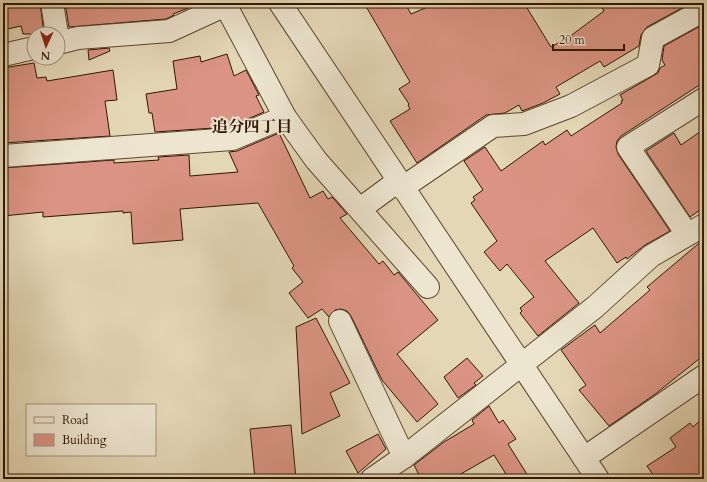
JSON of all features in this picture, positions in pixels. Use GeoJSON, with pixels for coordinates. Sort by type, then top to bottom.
{"type":"FeatureCollection","features":[{"type":"Feature","properties":{"kind":"street"},"geometry":{"type":"LineString","coordinates":[[52,3],[56,26]]}},
{"type":"Feature","properties":{"kind":"street"},"geometry":{"type":"LineString","coordinates":[[280,3],[598,479]]}},
{"type":"Feature","properties":{"kind":"street"},"geometry":{"type":"LineString","coordinates":[[66,40],[78,38],[170,31],[228,4],[284,117],[316,160],[428,287]]}},
{"type":"Feature","properties":{"kind":"street"},"geometry":{"type":"LineString","coordinates":[[360,209],[493,126],[524,124],[571,106],[648,66],[653,38],[704,10]]}},
{"type":"Feature","properties":{"kind":"street"},"geometry":{"type":"LineString","coordinates":[[3,55],[26,50]]}},
{"type":"Feature","properties":{"kind":"street"},"geometry":{"type":"LineString","coordinates":[[372,479],[404,457],[595,307],[651,256],[696,230],[628,147],[704,99]]}},
{"type":"Feature","properties":{"kind":"street"},"geometry":{"type":"LineString","coordinates":[[3,156],[232,139],[284,117]]}},
{"type":"Feature","properties":{"kind":"street"},"geometry":{"type":"LineString","coordinates":[[340,321],[404,457]]}},
{"type":"Feature","properties":{"kind":"street"},"geometry":{"type":"LineString","coordinates":[[584,458],[704,376]]}},
{"type":"Feature","properties":{"kind":"building"},"geometry":{"type":"Polygon","coordinates":[[[3,3],[40,3],[43,26],[26,26],[26,34],[23,34],[21,26],[3,30],[3,3]]]}},
{"type":"Feature","properties":{"kind":"building"},"geometry":{"type":"Polygon","coordinates":[[[65,3],[188,3],[188,8],[173,14],[174,15],[166,19],[69,27],[65,3]]]}},
{"type":"Feature","properties":{"kind":"building"},"geometry":{"type":"Polygon","coordinates":[[[364,3],[405,3],[411,14],[437,3],[524,3],[551,47],[569,37],[604,11],[599,3],[691,3],[647,27],[641,35],[639,46],[604,67],[600,61],[556,87],[560,94],[543,103],[522,111],[519,105],[505,113],[486,115],[417,163],[390,121],[410,109],[409,104],[399,89],[410,82],[364,3]]]}},
{"type":"Feature","properties":{"kind":"building"},"geometry":{"type":"Polygon","coordinates":[[[704,24],[704,82],[621,136],[617,141],[616,147],[618,154],[670,231],[645,245],[627,259],[626,257],[617,263],[593,228],[545,261],[579,303],[538,336],[520,313],[522,311],[520,308],[534,297],[507,264],[500,271],[484,252],[497,241],[471,203],[475,200],[473,197],[483,190],[464,161],[485,147],[501,171],[543,141],[545,145],[567,130],[571,136],[622,103],[621,101],[623,100],[620,95],[658,73],[660,68],[665,65],[662,60],[664,46],[704,24]]]}},
{"type":"Feature","properties":{"kind":"building"},"geometry":{"type":"Polygon","coordinates":[[[109,48],[110,51],[89,60],[88,50],[109,48]]]}},
{"type":"Feature","properties":{"kind":"building"},"geometry":{"type":"Polygon","coordinates":[[[227,54],[234,76],[246,70],[259,95],[256,96],[264,112],[229,127],[155,132],[152,113],[149,113],[146,94],[177,89],[173,61],[200,56],[201,62],[227,54]]]}},
{"type":"Feature","properties":{"kind":"building"},"geometry":{"type":"Polygon","coordinates":[[[26,64],[26,66],[35,66],[37,78],[46,77],[47,81],[113,70],[117,100],[105,101],[110,136],[3,143],[3,68],[26,64]]]}},
{"type":"Feature","properties":{"kind":"building"},"geometry":{"type":"Polygon","coordinates":[[[704,129],[704,207],[690,217],[646,151],[674,133],[681,145],[704,129]]]}},
{"type":"Feature","properties":{"kind":"building"},"geometry":{"type":"Polygon","coordinates":[[[279,133],[310,198],[323,191],[328,199],[332,197],[347,214],[340,218],[379,264],[383,261],[394,275],[398,272],[438,320],[397,354],[438,404],[417,422],[382,380],[351,316],[347,311],[341,309],[335,310],[329,317],[322,309],[308,318],[289,293],[303,282],[292,268],[294,266],[258,203],[180,209],[183,240],[133,244],[131,212],[123,213],[123,211],[43,217],[43,212],[3,216],[3,168],[114,160],[114,163],[159,160],[158,157],[189,155],[190,176],[238,172],[229,152],[237,151],[279,133]]]}},
{"type":"Feature","properties":{"kind":"building"},"geometry":{"type":"Polygon","coordinates":[[[704,239],[704,355],[654,395],[609,426],[579,390],[586,385],[561,350],[595,325],[600,333],[650,290],[647,287],[704,239]]]}},
{"type":"Feature","properties":{"kind":"building"},"geometry":{"type":"Polygon","coordinates":[[[316,318],[350,383],[330,393],[340,416],[302,434],[296,327],[316,318]]]}},
{"type":"Feature","properties":{"kind":"building"},"geometry":{"type":"Polygon","coordinates":[[[467,358],[483,376],[474,383],[476,385],[458,398],[444,377],[467,358]]]}},
{"type":"Feature","properties":{"kind":"building"},"geometry":{"type":"Polygon","coordinates":[[[489,406],[499,423],[503,420],[516,439],[508,444],[530,479],[509,479],[494,455],[452,479],[421,479],[414,465],[444,442],[474,424],[472,420],[489,406]]]}},
{"type":"Feature","properties":{"kind":"building"},"geometry":{"type":"Polygon","coordinates":[[[704,417],[704,473],[695,479],[656,479],[647,466],[676,447],[670,438],[690,423],[693,427],[704,417]]]}},
{"type":"Feature","properties":{"kind":"building"},"geometry":{"type":"Polygon","coordinates":[[[291,425],[296,479],[255,479],[250,429],[291,425]]]}},
{"type":"Feature","properties":{"kind":"building"},"geometry":{"type":"Polygon","coordinates":[[[378,434],[386,449],[358,473],[346,451],[378,434]]]}},
{"type":"Feature","properties":{"kind":"district","name":"追分四丁目"},"geometry":{"type":"Point","coordinates":[252,127]}}]}
